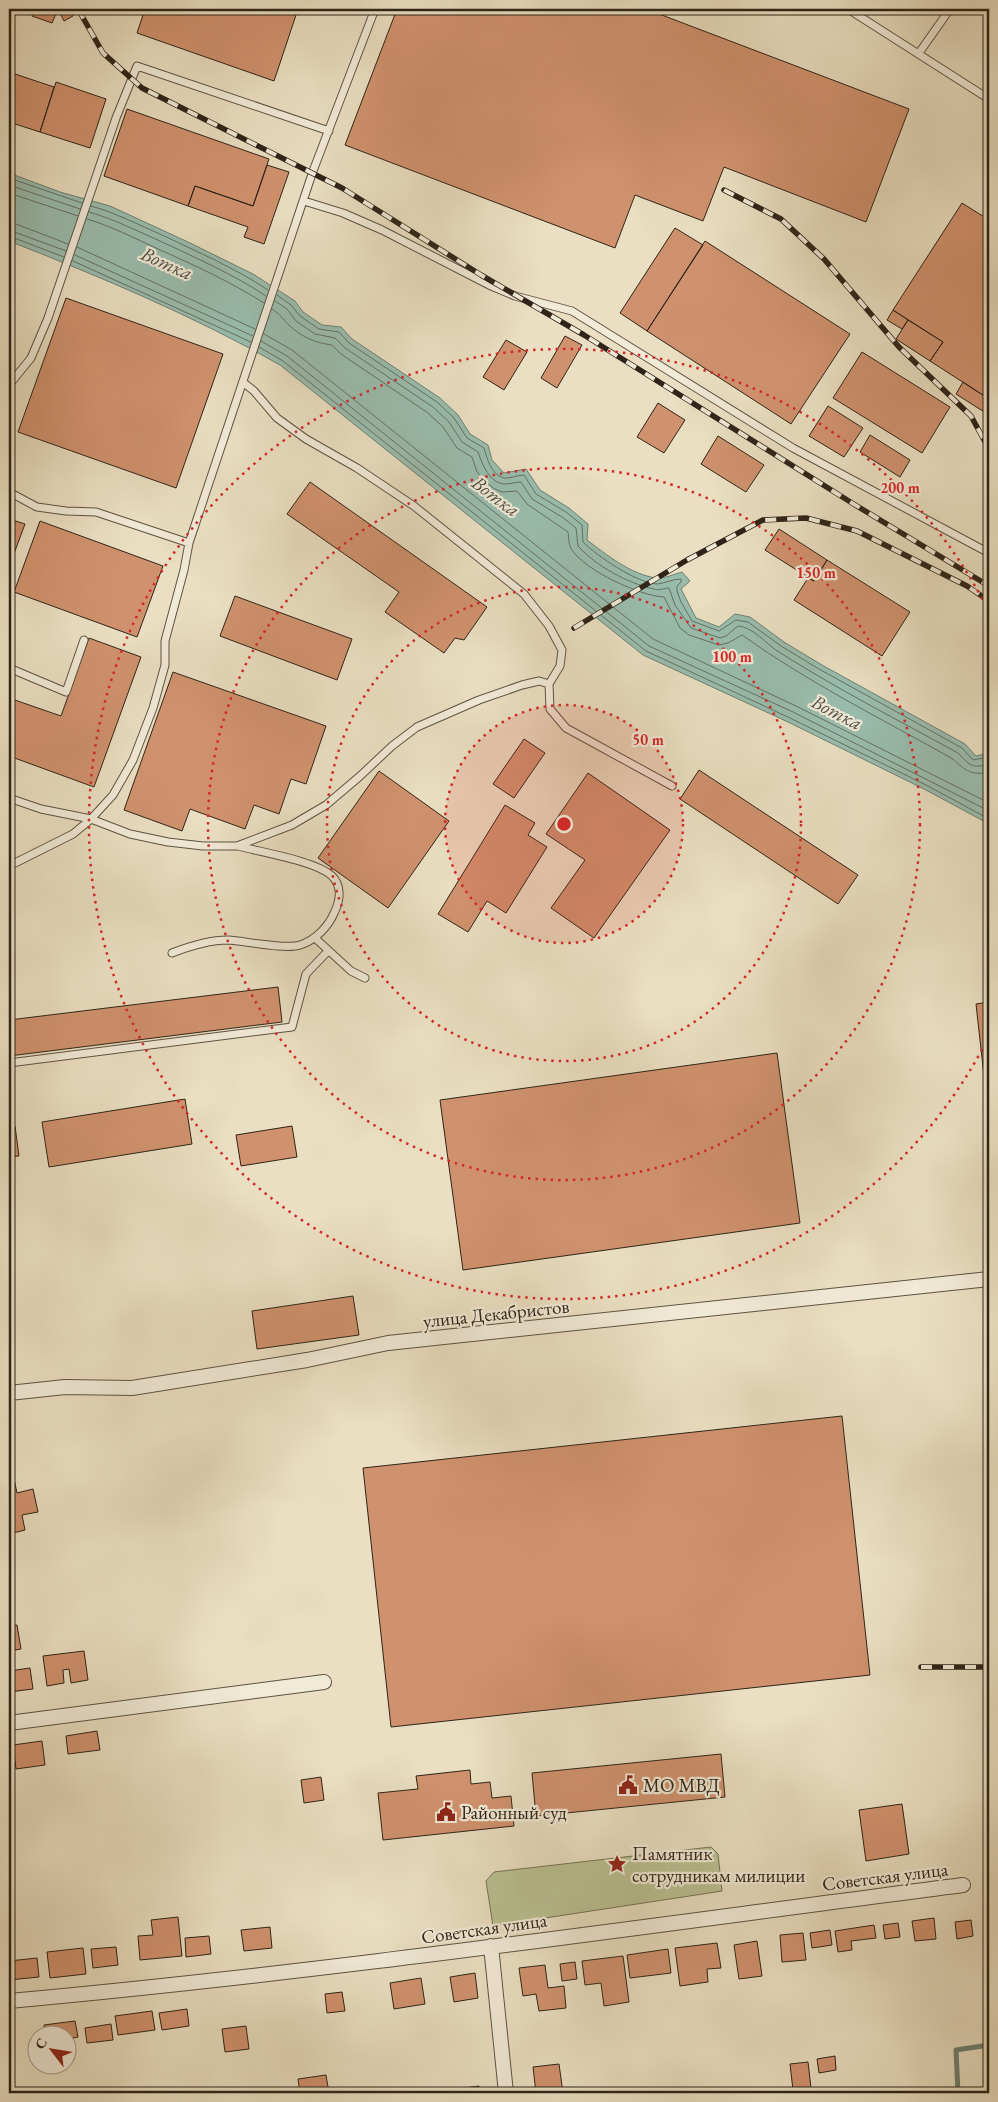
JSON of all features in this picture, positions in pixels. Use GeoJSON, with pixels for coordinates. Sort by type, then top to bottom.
{"type":"FeatureCollection","features":[{"type":"Feature","properties":{"kind":"street","name":"улица Декабристов"},"geometry":{"type":"LineString","coordinates":[[9,1393],[65,1387],[132,1388],[307,1360],[388,1342],[989,1278]]}},
{"type":"Feature","properties":{"kind":"street"},"geometry":{"type":"LineString","coordinates":[[9,1723],[324,1682]]}},
{"type":"Feature","properties":{"kind":"street","name":"Советская улица"},"geometry":{"type":"LineString","coordinates":[[9,2001],[141,1989],[330,1968],[963,1885]]}},
{"type":"Feature","properties":{"kind":"street"},"geometry":{"type":"LineString","coordinates":[[491,1946],[506,2093]]}},
{"type":"Feature","properties":{"kind":"lane"},"geometry":{"type":"LineString","coordinates":[[9,866],[73,834],[91,820],[112,795],[133,760],[165,665],[165,641],[189,544],[250,366],[279,272],[375,9]]}},
{"type":"Feature","properties":{"kind":"lane"},"geometry":{"type":"LineString","coordinates":[[848,9],[920,53],[989,99]]}},
{"type":"Feature","properties":{"kind":"lane"},"geometry":{"type":"LineString","coordinates":[[920,53],[950,9]]}},
{"type":"Feature","properties":{"kind":"lane"},"geometry":{"type":"LineString","coordinates":[[9,384],[31,358],[48,318],[116,118],[137,66],[329,131]]}},
{"type":"Feature","properties":{"kind":"lane"},"geometry":{"type":"LineString","coordinates":[[304,201],[343,213],[382,230],[506,292],[572,311],[793,448],[989,553]]}},
{"type":"Feature","properties":{"kind":"lane"},"geometry":{"type":"LineString","coordinates":[[244,383],[254,391],[277,418],[306,439],[357,468],[414,506],[524,594],[549,626],[562,650],[560,666],[550,684],[550,710],[566,728],[672,786]]}},
{"type":"Feature","properties":{"kind":"lane"},"geometry":{"type":"LineString","coordinates":[[9,492],[37,507],[66,511],[96,512],[189,544]]}},
{"type":"Feature","properties":{"kind":"lane"},"geometry":{"type":"LineString","coordinates":[[9,668],[66,692],[84,640]]}},
{"type":"Feature","properties":{"kind":"lane"},"geometry":{"type":"LineString","coordinates":[[237,846],[292,825],[326,805],[359,778],[392,746],[417,727],[522,684],[539,681],[550,684]]}},
{"type":"Feature","properties":{"kind":"lane"},"geometry":{"type":"LineString","coordinates":[[9,798],[41,809],[91,820],[130,834],[168,842],[203,846],[237,846],[312,865],[332,876],[339,888],[338,903],[331,920],[315,938],[299,946],[227,940],[198,943],[172,953]]}},
{"type":"Feature","properties":{"kind":"lane"},"geometry":{"type":"LineString","coordinates":[[315,938],[351,971],[365,978]]}},
{"type":"Feature","properties":{"kind":"lane"},"geometry":{"type":"LineString","coordinates":[[9,1063],[292,1027],[306,974],[328,951]]}},
{"type":"Feature","properties":{"kind":"shaded area"},"geometry":{"type":"Polygon","coordinates":[[[711,1847],[718,1854],[722,1891],[493,1926],[486,1881],[494,1872],[711,1847]]]}},
{"type":"Feature","properties":{"kind":"water","name":"Вотка"},"geometry":{"type":"Polygon","coordinates":[[[9,173],[60,192],[110,206],[253,274],[295,301],[303,312],[322,325],[341,327],[352,339],[440,398],[458,415],[470,434],[488,445],[492,460],[504,473],[526,469],[540,490],[569,508],[588,524],[587,540],[611,558],[646,576],[656,578],[682,572],[690,581],[681,589],[696,618],[719,627],[735,614],[750,617],[784,642],[822,665],[965,744],[976,756],[989,753],[989,824],[926,790],[788,722],[643,655],[280,365],[214,330],[147,298],[9,241],[9,173]]]}},
{"type":"Feature","properties":{"kind":"building"},"geometry":{"type":"Polygon","coordinates":[[[34,9],[58,9],[52,23],[32,16],[34,9]]]}},
{"type":"Feature","properties":{"kind":"building"},"geometry":{"type":"Polygon","coordinates":[[[58,9],[69,9],[73,16],[64,21],[58,9]]]}},
{"type":"Feature","properties":{"kind":"building"},"geometry":{"type":"Polygon","coordinates":[[[145,9],[298,9],[274,81],[137,33],[145,9]]]}},
{"type":"Feature","properties":{"kind":"building"},"geometry":{"type":"Polygon","coordinates":[[[397,9],[646,9],[909,109],[866,222],[724,167],[703,221],[635,195],[615,248],[345,145],[397,9]]]}},
{"type":"Feature","properties":{"kind":"building"},"geometry":{"type":"Polygon","coordinates":[[[9,72],[54,87],[40,132],[9,122],[9,72]]]}},
{"type":"Feature","properties":{"kind":"building"},"geometry":{"type":"Polygon","coordinates":[[[56,82],[106,99],[90,148],[40,132],[56,82]]]}},
{"type":"Feature","properties":{"kind":"building"},"geometry":{"type":"Polygon","coordinates":[[[127,109],[269,159],[253,206],[195,186],[188,206],[104,176],[127,109]]]}},
{"type":"Feature","properties":{"kind":"building"},"geometry":{"type":"Polygon","coordinates":[[[267,165],[289,172],[264,244],[244,237],[248,227],[188,206],[195,186],[253,206],[267,165]]]}},
{"type":"Feature","properties":{"kind":"building"},"geometry":{"type":"Polygon","coordinates":[[[962,203],[989,220],[989,399],[930,361],[943,342],[893,310],[962,203]]]}},
{"type":"Feature","properties":{"kind":"building"},"geometry":{"type":"Polygon","coordinates":[[[675,228],[703,245],[647,331],[620,313],[675,228]]]}},
{"type":"Feature","properties":{"kind":"building"},"geometry":{"type":"Polygon","coordinates":[[[705,241],[850,334],[791,424],[647,331],[705,241]]]}},
{"type":"Feature","properties":{"kind":"building"},"geometry":{"type":"Polygon","coordinates":[[[66,298],[223,354],[176,488],[18,432],[66,298]]]}},
{"type":"Feature","properties":{"kind":"building"},"geometry":{"type":"Polygon","coordinates":[[[893,310],[908,320],[902,329],[887,320],[893,310]]]}},
{"type":"Feature","properties":{"kind":"building"},"geometry":{"type":"Polygon","coordinates":[[[908,320],[943,342],[930,361],[896,339],[908,320]]]}},
{"type":"Feature","properties":{"kind":"building"},"geometry":{"type":"Polygon","coordinates":[[[565,336],[582,345],[557,388],[541,378],[565,336]]]}},
{"type":"Feature","properties":{"kind":"building"},"geometry":{"type":"Polygon","coordinates":[[[506,340],[527,352],[504,390],[483,377],[506,340]]]}},
{"type":"Feature","properties":{"kind":"building"},"geometry":{"type":"Polygon","coordinates":[[[862,352],[950,407],[922,453],[833,398],[862,352]]]}},
{"type":"Feature","properties":{"kind":"building"},"geometry":{"type":"Polygon","coordinates":[[[963,382],[989,399],[989,415],[956,394],[963,382]]]}},
{"type":"Feature","properties":{"kind":"building"},"geometry":{"type":"Polygon","coordinates":[[[658,403],[685,420],[664,453],[637,437],[658,403]]]}},
{"type":"Feature","properties":{"kind":"building"},"geometry":{"type":"Polygon","coordinates":[[[828,406],[863,428],[844,457],[809,436],[828,406]]]}},
{"type":"Feature","properties":{"kind":"building"},"geometry":{"type":"Polygon","coordinates":[[[870,435],[910,460],[900,477],[860,452],[870,435]]]}},
{"type":"Feature","properties":{"kind":"building"},"geometry":{"type":"Polygon","coordinates":[[[718,436],[764,465],[746,492],[701,464],[718,436]]]}},
{"type":"Feature","properties":{"kind":"building"},"geometry":{"type":"Polygon","coordinates":[[[310,482],[487,607],[464,640],[455,638],[444,653],[385,612],[399,592],[287,514],[310,482]]]}},
{"type":"Feature","properties":{"kind":"building"},"geometry":{"type":"Polygon","coordinates":[[[9,519],[25,524],[9,567],[9,519]]]}},
{"type":"Feature","properties":{"kind":"building"},"geometry":{"type":"Polygon","coordinates":[[[40,521],[163,566],[137,637],[14,592],[40,521]]]}},
{"type":"Feature","properties":{"kind":"building"},"geometry":{"type":"Polygon","coordinates":[[[779,529],[827,560],[814,581],[765,550],[779,529]]]}},
{"type":"Feature","properties":{"kind":"building"},"geometry":{"type":"Polygon","coordinates":[[[827,560],[910,612],[882,656],[794,600],[808,578],[814,581],[827,560]]]}},
{"type":"Feature","properties":{"kind":"building"},"geometry":{"type":"Polygon","coordinates":[[[235,596],[352,639],[337,680],[220,636],[235,596]]]}},
{"type":"Feature","properties":{"kind":"building"},"geometry":{"type":"Polygon","coordinates":[[[89,638],[141,657],[94,787],[9,756],[9,698],[61,716],[89,638]]]}},
{"type":"Feature","properties":{"kind":"building"},"geometry":{"type":"Polygon","coordinates":[[[173,672],[326,726],[306,784],[291,779],[279,814],[254,805],[245,829],[190,809],[182,831],[124,810],[173,672]]]}},
{"type":"Feature","properties":{"kind":"building"},"geometry":{"type":"Polygon","coordinates":[[[524,739],[545,753],[514,798],[493,784],[524,739]]]}},
{"type":"Feature","properties":{"kind":"building"},"geometry":{"type":"Polygon","coordinates":[[[699,770],[858,875],[838,904],[680,799],[699,770]]]}},
{"type":"Feature","properties":{"kind":"building"},"geometry":{"type":"Polygon","coordinates":[[[379,771],[449,821],[388,908],[318,858],[379,771]]]}},
{"type":"Feature","properties":{"kind":"building"},"geometry":{"type":"Polygon","coordinates":[[[588,773],[670,830],[594,938],[551,908],[585,860],[546,834],[588,773]]]}},
{"type":"Feature","properties":{"kind":"building"},"geometry":{"type":"Polygon","coordinates":[[[505,805],[535,823],[528,835],[547,847],[506,913],[487,901],[468,932],[438,914],[505,805]]]}},
{"type":"Feature","properties":{"kind":"building"},"geometry":{"type":"Polygon","coordinates":[[[278,987],[282,1022],[9,1056],[9,1020],[278,987]]]}},
{"type":"Feature","properties":{"kind":"building"},"geometry":{"type":"Polygon","coordinates":[[[989,1002],[989,1075],[984,1076],[976,1004],[989,1002]]]}},
{"type":"Feature","properties":{"kind":"building"},"geometry":{"type":"Polygon","coordinates":[[[777,1053],[800,1223],[463,1270],[440,1100],[777,1053]]]}},
{"type":"Feature","properties":{"kind":"building"},"geometry":{"type":"Polygon","coordinates":[[[185,1099],[192,1144],[49,1167],[42,1122],[185,1099]]]}},
{"type":"Feature","properties":{"kind":"building"},"geometry":{"type":"Polygon","coordinates":[[[15,1126],[19,1156],[9,1157],[9,1127],[15,1126]]]}},
{"type":"Feature","properties":{"kind":"building"},"geometry":{"type":"Polygon","coordinates":[[[292,1126],[297,1157],[241,1166],[236,1135],[292,1126]]]}},
{"type":"Feature","properties":{"kind":"building"},"geometry":{"type":"Polygon","coordinates":[[[353,1296],[359,1335],[257,1349],[252,1311],[353,1296]]]}},
{"type":"Feature","properties":{"kind":"building"},"geometry":{"type":"Polygon","coordinates":[[[842,1416],[870,1675],[391,1727],[363,1468],[842,1416]]]}},
{"type":"Feature","properties":{"kind":"building"},"geometry":{"type":"Polygon","coordinates":[[[14,1479],[17,1493],[33,1489],[38,1512],[22,1515],[25,1530],[9,1534],[9,1481],[14,1479]]]}},
{"type":"Feature","properties":{"kind":"building"},"geometry":{"type":"Polygon","coordinates":[[[17,1625],[21,1649],[9,1651],[9,1626],[17,1625]]]}},
{"type":"Feature","properties":{"kind":"building"},"geometry":{"type":"Polygon","coordinates":[[[84,1651],[88,1680],[71,1683],[69,1669],[63,1670],[64,1683],[47,1686],[43,1656],[84,1651]]]}},
{"type":"Feature","properties":{"kind":"building"},"geometry":{"type":"Polygon","coordinates":[[[30,1668],[33,1689],[9,1692],[9,1671],[30,1668]]]}},
{"type":"Feature","properties":{"kind":"building"},"geometry":{"type":"Polygon","coordinates":[[[97,1731],[100,1750],[68,1754],[66,1736],[97,1731]]]}},
{"type":"Feature","properties":{"kind":"building"},"geometry":{"type":"Polygon","coordinates":[[[42,1741],[45,1765],[16,1769],[13,1745],[42,1741]]]}},
{"type":"Feature","properties":{"kind":"building","name":"МО МВД"},"geometry":{"type":"Polygon","coordinates":[[[721,1754],[725,1797],[536,1816],[532,1773],[721,1754]]]}},
{"type":"Feature","properties":{"kind":"building","name":"Районный суд"},"geometry":{"type":"Polygon","coordinates":[[[470,1770],[471,1784],[490,1782],[492,1798],[511,1796],[514,1826],[383,1840],[378,1793],[418,1789],[416,1776],[470,1770]]]}},
{"type":"Feature","properties":{"kind":"building"},"geometry":{"type":"Polygon","coordinates":[[[321,1777],[324,1800],[304,1803],[301,1780],[321,1777]]]}},
{"type":"Feature","properties":{"kind":"building"},"geometry":{"type":"Polygon","coordinates":[[[902,1804],[909,1854],[866,1861],[859,1810],[902,1804]]]}},
{"type":"Feature","properties":{"kind":"building"},"geometry":{"type":"Polygon","coordinates":[[[178,1917],[182,1956],[140,1960],[138,1936],[153,1935],[151,1920],[178,1917]]]}},
{"type":"Feature","properties":{"kind":"building"},"geometry":{"type":"Polygon","coordinates":[[[934,1918],[936,1939],[915,1941],[912,1921],[934,1918]]]}},
{"type":"Feature","properties":{"kind":"building"},"geometry":{"type":"Polygon","coordinates":[[[971,1920],[973,1936],[957,1939],[955,1922],[971,1920]]]}},
{"type":"Feature","properties":{"kind":"building"},"geometry":{"type":"Polygon","coordinates":[[[898,1923],[900,1937],[885,1939],[883,1925],[898,1923]]]}},
{"type":"Feature","properties":{"kind":"building"},"geometry":{"type":"Polygon","coordinates":[[[874,1925],[876,1938],[851,1941],[852,1950],[838,1952],[835,1931],[874,1925]]]}},
{"type":"Feature","properties":{"kind":"building"},"geometry":{"type":"Polygon","coordinates":[[[270,1927],[272,1948],[244,1951],[241,1930],[270,1927]]]}},
{"type":"Feature","properties":{"kind":"building"},"geometry":{"type":"Polygon","coordinates":[[[830,1930],[832,1945],[812,1948],[810,1933],[830,1930]]]}},
{"type":"Feature","properties":{"kind":"building"},"geometry":{"type":"Polygon","coordinates":[[[803,1933],[806,1960],[782,1962],[780,1935],[803,1933]]]}},
{"type":"Feature","properties":{"kind":"building"},"geometry":{"type":"Polygon","coordinates":[[[209,1936],[211,1954],[186,1957],[185,1938],[209,1936]]]}},
{"type":"Feature","properties":{"kind":"building"},"geometry":{"type":"Polygon","coordinates":[[[757,1941],[762,1976],[739,1979],[734,1945],[757,1941]]]}},
{"type":"Feature","properties":{"kind":"building"},"geometry":{"type":"Polygon","coordinates":[[[717,1943],[721,1968],[707,1969],[708,1982],[680,1986],[675,1948],[717,1943]]]}},
{"type":"Feature","properties":{"kind":"building"},"geometry":{"type":"Polygon","coordinates":[[[116,1947],[118,1965],[93,1968],[91,1949],[116,1947]]]}},
{"type":"Feature","properties":{"kind":"building"},"geometry":{"type":"Polygon","coordinates":[[[83,1948],[86,1974],[50,1978],[47,1952],[83,1948]]]}},
{"type":"Feature","properties":{"kind":"building"},"geometry":{"type":"Polygon","coordinates":[[[668,1949],[671,1973],[630,1978],[627,1955],[668,1949]]]}},
{"type":"Feature","properties":{"kind":"building"},"geometry":{"type":"Polygon","coordinates":[[[623,1956],[629,2002],[604,2006],[601,1983],[585,1985],[582,1961],[623,1956]]]}},
{"type":"Feature","properties":{"kind":"building"},"geometry":{"type":"Polygon","coordinates":[[[37,1958],[39,1977],[9,1980],[9,1961],[37,1958]]]}},
{"type":"Feature","properties":{"kind":"building"},"geometry":{"type":"Polygon","coordinates":[[[575,1962],[577,1979],[562,1981],[560,1964],[575,1962]]]}},
{"type":"Feature","properties":{"kind":"building"},"geometry":{"type":"Polygon","coordinates":[[[545,1965],[548,1988],[564,1986],[566,2008],[539,2011],[536,1994],[523,1996],[519,1968],[545,1965]]]}},
{"type":"Feature","properties":{"kind":"building"},"geometry":{"type":"Polygon","coordinates":[[[475,1973],[478,1998],[454,2002],[450,1977],[475,1973]]]}},
{"type":"Feature","properties":{"kind":"building"},"geometry":{"type":"Polygon","coordinates":[[[421,1978],[425,2004],[394,2009],[390,1983],[421,1978]]]}},
{"type":"Feature","properties":{"kind":"building"},"geometry":{"type":"Polygon","coordinates":[[[342,1992],[345,2011],[327,2013],[325,1994],[342,1992]]]}},
{"type":"Feature","properties":{"kind":"building"},"geometry":{"type":"Polygon","coordinates":[[[187,2009],[189,2026],[162,2030],[159,2013],[187,2009]]]}},
{"type":"Feature","properties":{"kind":"building"},"geometry":{"type":"Polygon","coordinates":[[[152,2011],[155,2030],[118,2035],[115,2016],[152,2011]]]}},
{"type":"Feature","properties":{"kind":"building"},"geometry":{"type":"Polygon","coordinates":[[[75,2021],[76,2024],[52,2024],[75,2021]]]}},
{"type":"Feature","properties":{"kind":"building"},"geometry":{"type":"Polygon","coordinates":[[[111,2024],[113,2040],[87,2043],[85,2028],[111,2024]]]}},
{"type":"Feature","properties":{"kind":"building"},"geometry":{"type":"Polygon","coordinates":[[[246,2026],[249,2049],[225,2052],[222,2029],[246,2026]]]}},
{"type":"Feature","properties":{"kind":"building"},"geometry":{"type":"Polygon","coordinates":[[[835,2056],[836,2070],[819,2073],[817,2059],[835,2056]]]}},
{"type":"Feature","properties":{"kind":"building"},"geometry":{"type":"Polygon","coordinates":[[[808,2062],[811,2088],[793,2090],[790,2064],[808,2062]]]}},
{"type":"Feature","properties":{"kind":"building"},"geometry":{"type":"Polygon","coordinates":[[[559,2064],[563,2093],[536,2093],[533,2067],[559,2064]]]}},
{"type":"Feature","properties":{"kind":"building"},"geometry":{"type":"Polygon","coordinates":[[[326,2075],[329,2093],[300,2093],[298,2079],[326,2075]]]}},
{"type":"Feature","properties":{"kind":"building"},"geometry":{"type":"Polygon","coordinates":[[[479,2086],[480,2093],[457,2093],[457,2089],[479,2086]]]}},
{"type":"Feature","properties":{"kind":"waterway"},"geometry":{"type":"LineString","coordinates":[[958,2093],[956,2050],[989,2045]]}},
{"type":"Feature","properties":{"kind":"railway"},"geometry":{"type":"LineString","coordinates":[[78,9],[103,53],[142,88],[342,188],[481,275],[584,335],[852,503],[989,586]]}},
{"type":"Feature","properties":{"kind":"railway"},"geometry":{"type":"LineString","coordinates":[[724,190],[781,219],[824,259],[899,347],[971,416],[989,449]]}},
{"type":"Feature","properties":{"kind":"railway"},"geometry":{"type":"LineString","coordinates":[[574,628],[687,560],[763,520],[806,518],[857,531],[967,586],[989,601]]}},
{"type":"Feature","properties":{"kind":"railway"},"geometry":{"type":"LineString","coordinates":[[921,1667],[989,1667]]}},
{"type":"Feature","properties":{"kind":"place","name":"МО МВД"},"geometry":{"type":"Point","coordinates":[628,1785]}},
{"type":"Feature","properties":{"kind":"place","name":"Районный суд"},"geometry":{"type":"Point","coordinates":[446,1812]}},
{"type":"Feature","properties":{"kind":"place","name":"Памятник сотрудникам милиции"},"geometry":{"type":"Point","coordinates":[617,1864]}}]}
